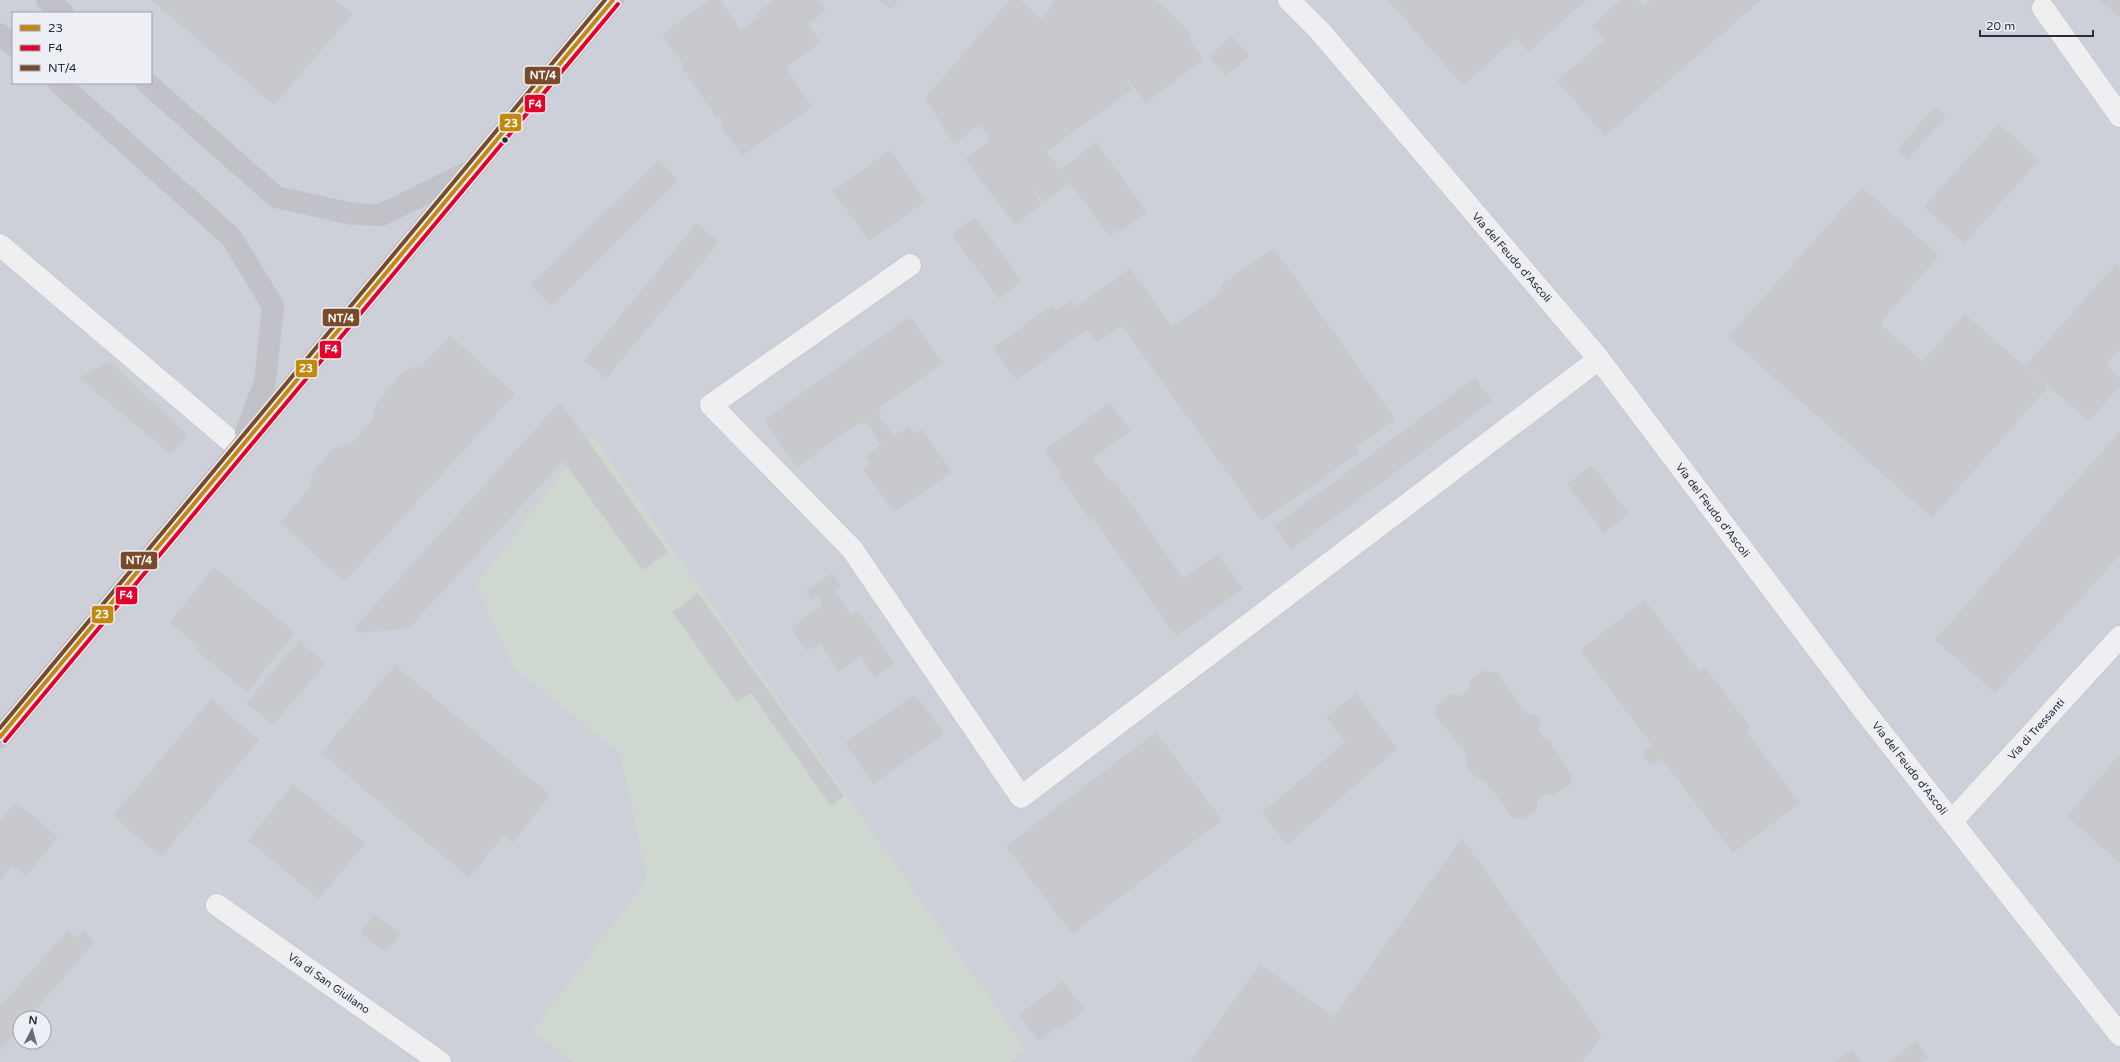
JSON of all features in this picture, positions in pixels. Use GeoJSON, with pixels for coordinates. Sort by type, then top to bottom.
{"type":"FeatureCollection","features":[{"type":"Feature","properties":{"kind":"main road"},"geometry":{"type":"LineString","coordinates":[[47,0],[62,12]]}},
{"type":"Feature","properties":{"kind":"main road"},"geometry":{"type":"LineString","coordinates":[[0,737],[613,0]]}},
{"type":"Feature","properties":{"kind":"main road"},"geometry":{"type":"LineString","coordinates":[[0,34],[12,44]]}},
{"type":"Feature","properties":{"kind":"main road"},"geometry":{"type":"LineString","coordinates":[[60,84],[90,109],[231,237],[273,306],[265,382],[239,448]]}},
{"type":"Feature","properties":{"kind":"main road"},"geometry":{"type":"LineString","coordinates":[[148,84],[276,197],[352,214],[381,215],[472,170]]}},
{"type":"Feature","properties":{"kind":"street","name":"Via del Feudo d'Ascoli"},"geometry":{"type":"LineString","coordinates":[[1289,0],[1319,30],[1599,358],[1862,708],[2120,1035]]}},
{"type":"Feature","properties":{"kind":"street"},"geometry":{"type":"LineString","coordinates":[[2043,8],[2120,116]]}},
{"type":"Feature","properties":{"kind":"street"},"geometry":{"type":"LineString","coordinates":[[0,244],[239,448]]}},
{"type":"Feature","properties":{"kind":"street"},"geometry":{"type":"LineString","coordinates":[[910,265],[711,405],[852,549],[1021,797],[1599,358]]}},
{"type":"Feature","properties":{"kind":"street","name":"Via di Tressanti"},"geometry":{"type":"LineString","coordinates":[[1952,821],[2120,637]]}},
{"type":"Feature","properties":{"kind":"street","name":"Via di San Giuliano"},"geometry":{"type":"LineString","coordinates":[[217,904],[440,1062]]}},
{"type":"Feature","properties":{"kind":"shaded area"},"geometry":{"type":"Polygon","coordinates":[[[0,0],[2120,0],[2120,1062],[0,1062],[0,0]]]}},
{"type":"Feature","properties":{"kind":"shaded area"},"geometry":{"type":"Polygon","coordinates":[[[592,434],[1026,1049],[1010,1062],[574,1062],[532,1031],[647,880],[620,753],[514,668],[476,585],[592,434]]]}},
{"type":"Feature","properties":{"kind":"building"},"geometry":{"type":"Polygon","coordinates":[[[151,0],[336,0],[353,14],[274,105],[151,0]]]}},
{"type":"Feature","properties":{"kind":"building"},"geometry":{"type":"Polygon","coordinates":[[[710,0],[720,0],[741,30],[759,17],[756,13],[775,0],[819,0],[826,11],[808,24],[821,43],[786,68],[812,107],[742,156],[720,125],[724,122],[719,115],[716,117],[681,66],[683,64],[662,34],[710,0]]]}},
{"type":"Feature","properties":{"kind":"building"},"geometry":{"type":"Polygon","coordinates":[[[880,0],[899,0],[891,10],[880,0]]]}},
{"type":"Feature","properties":{"kind":"building"},"geometry":{"type":"Polygon","coordinates":[[[1010,0],[1020,0],[1042,19],[1056,0],[1156,0],[1193,35],[1188,38],[1203,59],[1146,103],[1129,81],[1127,82],[1133,89],[1047,151],[1060,170],[1096,142],[1147,212],[1120,232],[1118,229],[1110,237],[1070,183],[1044,203],[1035,190],[1033,192],[1042,204],[1015,225],[965,159],[990,140],[985,132],[979,125],[954,144],[925,98],[1010,0]]]}},
{"type":"Feature","properties":{"kind":"building"},"geometry":{"type":"Polygon","coordinates":[[[1388,0],[1586,0],[1528,52],[1516,38],[1463,86],[1388,0]]]}},
{"type":"Feature","properties":{"kind":"building"},"geometry":{"type":"Polygon","coordinates":[[[1621,0],[1637,0],[1643,7],[1652,0],[1761,0],[1605,136],[1557,81],[1605,40],[1592,25],[1621,0]]]}},
{"type":"Feature","properties":{"kind":"building"},"geometry":{"type":"Polygon","coordinates":[[[2098,0],[2120,0],[2120,17],[2098,0]]]}},
{"type":"Feature","properties":{"kind":"building"},"geometry":{"type":"Polygon","coordinates":[[[1232,36],[1249,56],[1226,76],[1209,56],[1232,36]]]}},
{"type":"Feature","properties":{"kind":"building"},"geometry":{"type":"Polygon","coordinates":[[[1935,106],[1946,116],[1908,159],[1897,150],[1935,106]]]}},
{"type":"Feature","properties":{"kind":"building"},"geometry":{"type":"Polygon","coordinates":[[[1999,124],[2039,160],[1964,244],[1924,206],[1999,124]]]}},
{"type":"Feature","properties":{"kind":"building"},"geometry":{"type":"Polygon","coordinates":[[[890,150],[926,201],[869,241],[833,191],[890,150]]]}},
{"type":"Feature","properties":{"kind":"building"},"geometry":{"type":"Polygon","coordinates":[[[658,160],[678,181],[551,306],[531,285],[658,160]]]}},
{"type":"Feature","properties":{"kind":"building"},"geometry":{"type":"Polygon","coordinates":[[[1862,187],[1939,256],[1881,321],[1883,324],[1882,325],[1922,361],[1965,314],[2048,387],[1932,518],[1728,337],[1862,187]]]}},
{"type":"Feature","properties":{"kind":"building"},"geometry":{"type":"Polygon","coordinates":[[[975,217],[1022,281],[999,299],[951,234],[975,217]]]}},
{"type":"Feature","properties":{"kind":"building"},"geometry":{"type":"Polygon","coordinates":[[[697,223],[719,242],[606,379],[584,360],[697,223]]]}},
{"type":"Feature","properties":{"kind":"building"},"geometry":{"type":"Polygon","coordinates":[[[1274,248],[1395,419],[1356,447],[1360,452],[1262,521],[1122,326],[1097,343],[1087,330],[1016,380],[993,348],[1052,305],[1056,311],[1071,300],[1076,307],[1130,268],[1172,327],[1223,291],[1221,285],[1274,248]]]}},
{"type":"Feature","properties":{"kind":"building"},"geometry":{"type":"Polygon","coordinates":[[[2116,264],[2120,267],[2120,349],[2106,365],[2120,378],[2120,386],[2089,421],[2025,366],[2116,264]]]}},
{"type":"Feature","properties":{"kind":"building"},"geometry":{"type":"Polygon","coordinates":[[[910,316],[943,363],[880,407],[882,410],[878,414],[894,436],[909,426],[915,434],[922,429],[952,472],[894,512],[863,469],[870,463],[865,456],[881,445],[866,422],[862,425],[860,422],[797,467],[764,420],[910,316]]]}},
{"type":"Feature","properties":{"kind":"building"},"geometry":{"type":"Polygon","coordinates":[[[450,335],[515,394],[344,582],[280,522],[311,487],[309,486],[314,471],[334,448],[348,442],[350,444],[375,417],[373,415],[376,404],[402,372],[418,366],[420,368],[450,335]]]}},
{"type":"Feature","properties":{"kind":"building"},"geometry":{"type":"Polygon","coordinates":[[[110,361],[188,436],[171,454],[79,378],[110,361]]]}},
{"type":"Feature","properties":{"kind":"building"},"geometry":{"type":"Polygon","coordinates":[[[1475,378],[1492,401],[1291,549],[1274,526],[1475,378]]]}},
{"type":"Feature","properties":{"kind":"building"},"geometry":{"type":"Polygon","coordinates":[[[560,402],[668,552],[642,570],[563,461],[409,628],[358,632],[354,628],[560,402]]]}},
{"type":"Feature","properties":{"kind":"building"},"geometry":{"type":"Polygon","coordinates":[[[1110,403],[1131,431],[1093,458],[1111,483],[1114,480],[1183,578],[1218,554],[1243,589],[1176,636],[1092,517],[1090,519],[1059,476],[1061,474],[1044,450],[1110,403]]]}},
{"type":"Feature","properties":{"kind":"building"},"geometry":{"type":"Polygon","coordinates":[[[2120,431],[2120,555],[1995,693],[1935,640],[2120,431]]]}},
{"type":"Feature","properties":{"kind":"building"},"geometry":{"type":"Polygon","coordinates":[[[1592,465],[1629,514],[1604,533],[1567,484],[1592,465]]]}},
{"type":"Feature","properties":{"kind":"building"},"geometry":{"type":"Polygon","coordinates":[[[214,567],[295,632],[247,692],[195,650],[199,646],[169,623],[214,567]]]}},
{"type":"Feature","properties":{"kind":"building"},"geometry":{"type":"Polygon","coordinates":[[[832,573],[841,586],[834,591],[851,615],[858,611],[894,663],[875,677],[860,656],[839,671],[820,643],[807,651],[791,628],[823,605],[817,596],[812,600],[806,591],[832,573]]]}},
{"type":"Feature","properties":{"kind":"building"},"geometry":{"type":"Polygon","coordinates":[[[698,593],[844,796],[831,806],[751,693],[737,703],[672,612],[698,593]]]}},
{"type":"Feature","properties":{"kind":"building"},"geometry":{"type":"Polygon","coordinates":[[[1645,600],[1699,671],[1705,667],[1751,728],[1746,731],[1800,803],[1733,853],[1662,759],[1652,765],[1643,757],[1642,752],[1652,745],[1580,650],[1645,600]]]}},
{"type":"Feature","properties":{"kind":"building"},"geometry":{"type":"Polygon","coordinates":[[[299,641],[326,663],[273,725],[246,703],[299,641]]]}},
{"type":"Feature","properties":{"kind":"building"},"geometry":{"type":"Polygon","coordinates":[[[395,665],[550,795],[513,843],[504,835],[469,878],[321,753],[395,665]]]}},
{"type":"Feature","properties":{"kind":"building"},"geometry":{"type":"Polygon","coordinates":[[[1484,670],[1496,672],[1527,714],[1536,714],[1542,723],[1538,729],[1545,740],[1548,739],[1572,775],[1570,784],[1554,796],[1547,794],[1537,800],[1537,809],[1523,820],[1512,817],[1485,781],[1478,778],[1471,772],[1466,766],[1466,754],[1435,715],[1437,706],[1451,693],[1461,696],[1469,691],[1469,681],[1484,670]]]}},
{"type":"Feature","properties":{"kind":"building"},"geometry":{"type":"Polygon","coordinates":[[[1356,693],[1397,749],[1287,845],[1262,813],[1345,742],[1326,717],[1356,693]]]}},
{"type":"Feature","properties":{"kind":"building"},"geometry":{"type":"Polygon","coordinates":[[[915,694],[944,734],[873,784],[845,743],[915,694]]]}},
{"type":"Feature","properties":{"kind":"building"},"geometry":{"type":"Polygon","coordinates":[[[211,699],[259,740],[161,857],[113,816],[211,699]]]}},
{"type":"Feature","properties":{"kind":"building"},"geometry":{"type":"Polygon","coordinates":[[[1156,732],[1222,820],[1072,934],[1006,846],[1156,732]]]}},
{"type":"Feature","properties":{"kind":"building"},"geometry":{"type":"Polygon","coordinates":[[[2120,754],[2120,863],[2067,816],[2120,754]]]}},
{"type":"Feature","properties":{"kind":"building"},"geometry":{"type":"Polygon","coordinates":[[[293,784],[365,843],[319,899],[248,840],[293,784]]]}},
{"type":"Feature","properties":{"kind":"building"},"geometry":{"type":"Polygon","coordinates":[[[16,802],[58,837],[26,876],[12,865],[0,880],[0,821],[16,802]]]}},
{"type":"Feature","properties":{"kind":"building"},"geometry":{"type":"Polygon","coordinates":[[[1462,838],[1602,1036],[1582,1062],[1190,1062],[1260,964],[1334,1017],[1462,838]]]}},
{"type":"Feature","properties":{"kind":"building"},"geometry":{"type":"Polygon","coordinates":[[[374,914],[400,933],[386,952],[360,933],[374,914]]]}},
{"type":"Feature","properties":{"kind":"building"},"geometry":{"type":"Polygon","coordinates":[[[68,930],[77,938],[83,931],[95,942],[35,1010],[12,1010],[12,1036],[0,1050],[0,1007],[68,930]]]}},
{"type":"Feature","properties":{"kind":"building"},"geometry":{"type":"Polygon","coordinates":[[[1063,981],[1085,1010],[1061,1028],[1059,1029],[1057,1027],[1039,1041],[1019,1015],[1063,981]]]}},
{"type":"Feature","properties":{"kind":"building"},"geometry":{"type":"Polygon","coordinates":[[[1916,1041],[1928,1057],[1922,1062],[1889,1062],[1916,1041]]]}},
{"type":"Feature","properties":{"kind":"building"},"geometry":{"type":"Polygon","coordinates":[[[1852,1049],[1861,1062],[1833,1062],[1852,1049]]]}},
{"type":"Feature","properties":{"kind":"transit line","name":"NT/4"},"geometry":{"type":"LineString","coordinates":[[0,728],[605,0]]}},
{"type":"Feature","properties":{"kind":"transit line","name":"23"},"geometry":{"type":"LineString","coordinates":[[0,737],[613,0]]}},
{"type":"Feature","properties":{"kind":"transit line","name":"F4"},"geometry":{"type":"LineString","coordinates":[[5,741],[618,4]]}}]}
